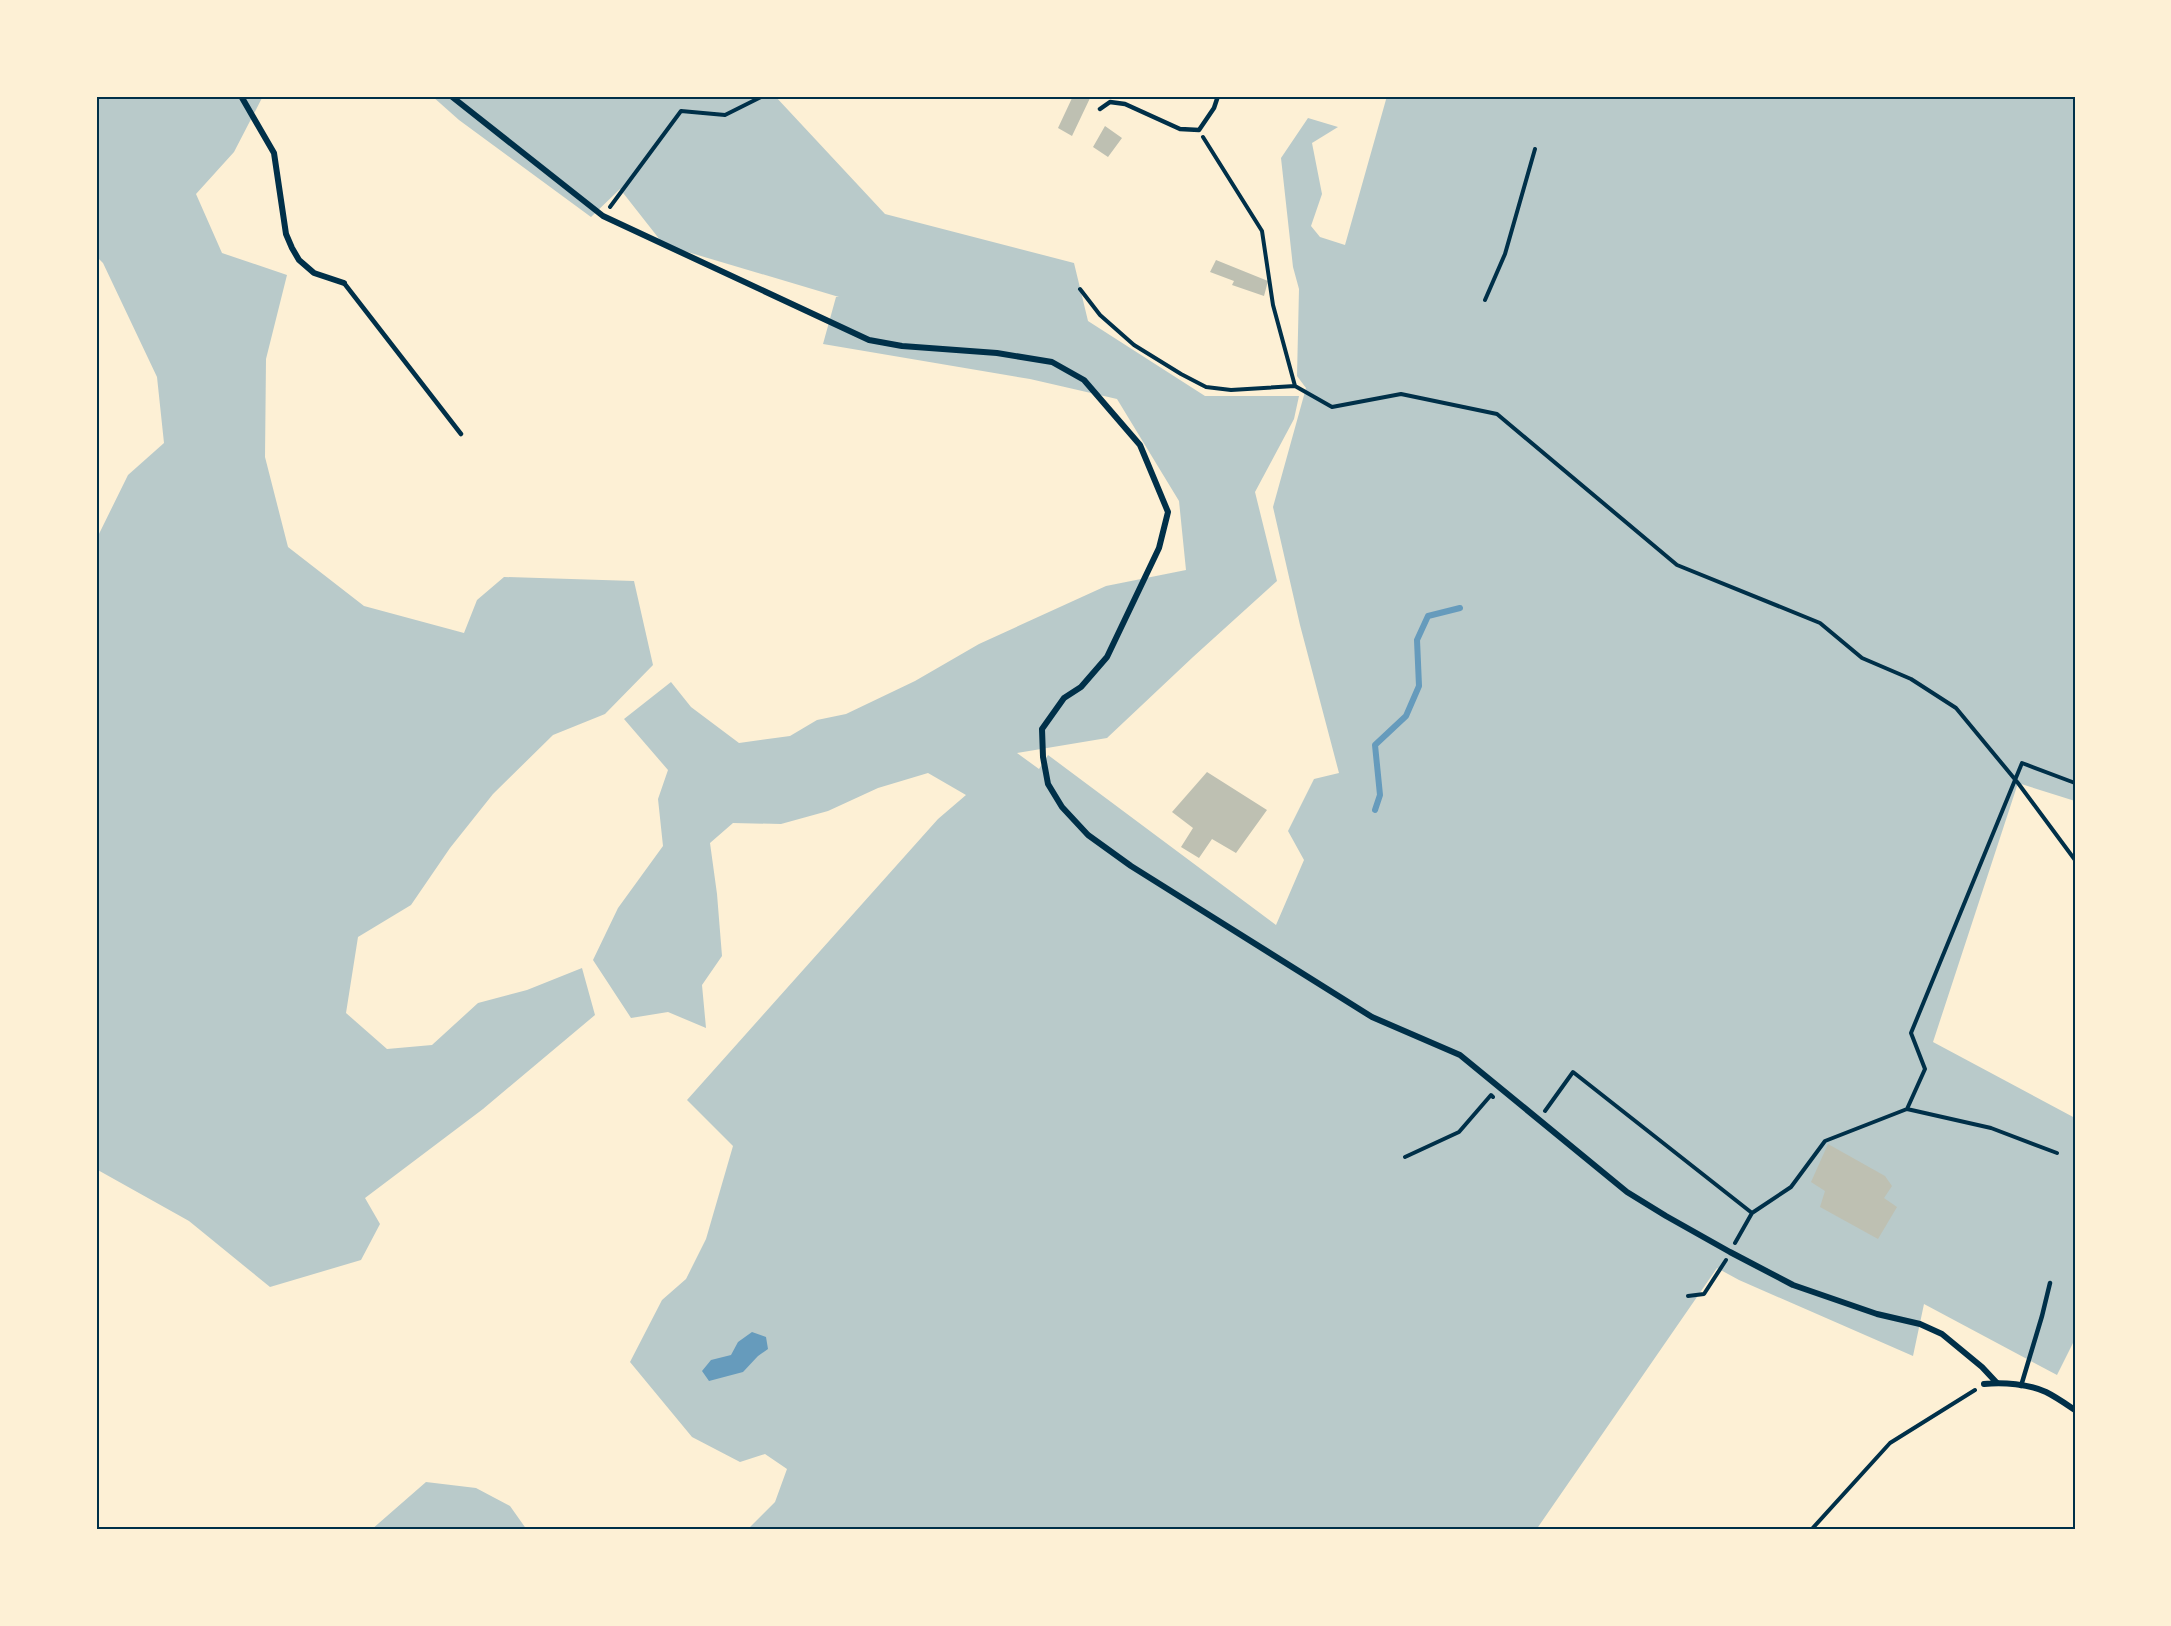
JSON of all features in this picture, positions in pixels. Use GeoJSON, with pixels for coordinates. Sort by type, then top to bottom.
{"type":"FeatureCollection","features":[{"type":"Feature","properties":{"kind":"street"},"geometry":{"type":"LineString","coordinates":[[242,96],[274,153],[286,234],[292,248],[299,260],[314,273],[344,283]]}},
{"type":"Feature","properties":{"kind":"street"},"geometry":{"type":"LineString","coordinates":[[451,96],[603,216],[869,340],[902,345],[997,352],[1052,362],[1084,380],[1140,445],[1168,512],[1159,548],[1107,657],[1081,687],[1064,698],[1042,729],[1043,757],[1048,784],[1062,807],[1088,835],[1131,866],[1372,1017],[1460,1055],[1627,1192],[1730,1252],[1793,1285],[1877,1314],[1920,1324],[1942,1334],[1982,1367],[1996,1382]]}},
{"type":"Feature","properties":{"kind":"street"},"geometry":{"type":"LineString","coordinates":[[1984,1384],[1996,1382],[2045,1392],[2075,1410]]}},
{"type":"Feature","properties":{"kind":"lane"},"geometry":{"type":"LineString","coordinates":[[1100,109],[1110,102],[1125,104],[1180,129],[1199,130],[1214,108],[1218,96]]}},
{"type":"Feature","properties":{"kind":"lane"},"geometry":{"type":"LineString","coordinates":[[344,283],[461,434]]}},
{"type":"Feature","properties":{"kind":"lane"},"geometry":{"type":"LineString","coordinates":[[2022,1386],[2050,1283]]}},
{"type":"Feature","properties":{"kind":"path"},"geometry":{"type":"LineString","coordinates":[[603,216],[681,111],[725,115],[763,96]]}},
{"type":"Feature","properties":{"kind":"path"},"geometry":{"type":"LineString","coordinates":[[1199,130],[1262,231],[1273,305],[1295,386]]}},
{"type":"Feature","properties":{"kind":"path"},"geometry":{"type":"LineString","coordinates":[[1485,300],[1505,254],[1535,149]]}},
{"type":"Feature","properties":{"kind":"path"},"geometry":{"type":"LineString","coordinates":[[1080,289],[1100,315],[1134,345],[1206,387],[1231,390],[1295,386],[1332,407],[1401,394],[1497,414],[1677,565],[1820,623],[1862,658],[1911,678],[1956,708],[2015,780],[2075,860]]}},
{"type":"Feature","properties":{"kind":"path"},"geometry":{"type":"LineString","coordinates":[[1907,1110],[1926,1069],[1911,1033],[2022,763],[2075,783]]}},
{"type":"Feature","properties":{"kind":"path"},"geometry":{"type":"LineString","coordinates":[[1539,1120],[1574,1072],[1752,1213]]}},
{"type":"Feature","properties":{"kind":"path"},"geometry":{"type":"LineString","coordinates":[[1405,1156],[1459,1132],[1491,1095],[1499,1102]]}},
{"type":"Feature","properties":{"kind":"path"},"geometry":{"type":"LineString","coordinates":[[1688,1296],[1704,1294],[1752,1213],[1791,1187],[1825,1141],[1888,1115],[1907,1110],[1991,1128],[2057,1153]]}},
{"type":"Feature","properties":{"kind":"path"},"geometry":{"type":"LineString","coordinates":[[1811,1530],[1890,1443],[1984,1384]]}},
{"type":"Feature","properties":{"kind":"shaded area"},"geometry":{"type":"Polygon","coordinates":[[[96,96],[263,96],[234,152],[196,194],[222,253],[287,275],[266,359],[265,457],[288,547],[364,606],[464,633],[477,600],[504,577],[634,581],[653,665],[605,714],[553,735],[493,794],[450,848],[411,905],[358,937],[346,1013],[387,1049],[432,1045],[478,1003],[527,990],[582,968],[595,1015],[483,1109],[365,1198],[380,1224],[361,1260],[270,1287],[189,1221],[96,1169],[96,540],[128,475],[164,443],[157,377],[103,263],[96,256],[96,96]]]}},
{"type":"Feature","properties":{"kind":"shaded area"},"geometry":{"type":"Polygon","coordinates":[[[432,96],[775,96],[885,214],[1074,263],[1088,321],[1205,396],[1299,396],[1294,419],[1255,492],[1277,581],[1107,738],[1017,753],[1039,769],[1048,755],[1276,925],[1304,860],[1288,831],[1314,779],[1339,773],[1300,625],[1273,507],[1306,388],[1297,376],[1299,289],[1293,267],[1281,158],[1308,118],[1338,127],[1312,143],[1322,194],[1311,226],[1320,237],[1345,245],[1387,96],[2075,96],[2075,801],[2018,783],[1933,1042],[2075,1118],[2075,1339],[2057,1375],[1924,1304],[1913,1356],[1739,1280],[1717,1268],[1536,1530],[747,1530],[775,1502],[787,1469],[765,1454],[740,1462],[692,1437],[630,1362],[662,1300],[686,1279],[706,1239],[733,1146],[687,1100],[938,819],[966,795],[928,773],[878,788],[828,811],[781,824],[733,823],[710,843],[722,956],[702,985],[706,1028],[668,1012],[631,1018],[593,960],[618,908],[663,846],[658,799],[668,770],[624,719],[671,682],[691,707],[739,743],[790,736],[817,720],[846,714],[915,681],[979,644],[1106,586],[1186,570],[1179,501],[1117,399],[1030,379],[823,344],[836,297],[839,297],[664,245],[620,189],[591,217],[459,120],[432,96]]]}},
{"type":"Feature","properties":{"kind":"shaded area"},"geometry":{"type":"Polygon","coordinates":[[[426,1482],[476,1488],[510,1506],[527,1530],[371,1530],[426,1482]]]}},
{"type":"Feature","properties":{"kind":"water"},"geometry":{"type":"Polygon","coordinates":[[[752,1332],[766,1337],[768,1349],[743,1372],[709,1381],[702,1371],[711,1360],[731,1355],[738,1342],[752,1332]]]}},
{"type":"Feature","properties":{"kind":"building"},"geometry":{"type":"Polygon","coordinates":[[[1073,96],[1091,96],[1072,136],[1058,128],[1073,96]]]}},
{"type":"Feature","properties":{"kind":"building"},"geometry":{"type":"Polygon","coordinates":[[[1105,126],[1122,138],[1108,157],[1093,147],[1105,126]]]}},
{"type":"Feature","properties":{"kind":"building"},"geometry":{"type":"Polygon","coordinates":[[[1216,260],[1268,281],[1264,296],[1232,285],[1234,281],[1210,272],[1216,260]]]}},
{"type":"Feature","properties":{"kind":"building"},"geometry":{"type":"Polygon","coordinates":[[[1207,772],[1267,810],[1236,853],[1212,839],[1199,858],[1181,847],[1193,828],[1172,812],[1207,772]]]}},
{"type":"Feature","properties":{"kind":"building"},"geometry":{"type":"Polygon","coordinates":[[[1828,1144],[1885,1176],[1892,1186],[1884,1198],[1897,1207],[1878,1239],[1820,1207],[1825,1191],[1811,1182],[1828,1144]]]}},
{"type":"Feature","properties":{"kind":"waterway"},"geometry":{"type":"LineString","coordinates":[[1375,810],[1380,795],[1375,745],[1406,716],[1419,686],[1417,640],[1428,616],[1460,608]]}}]}
